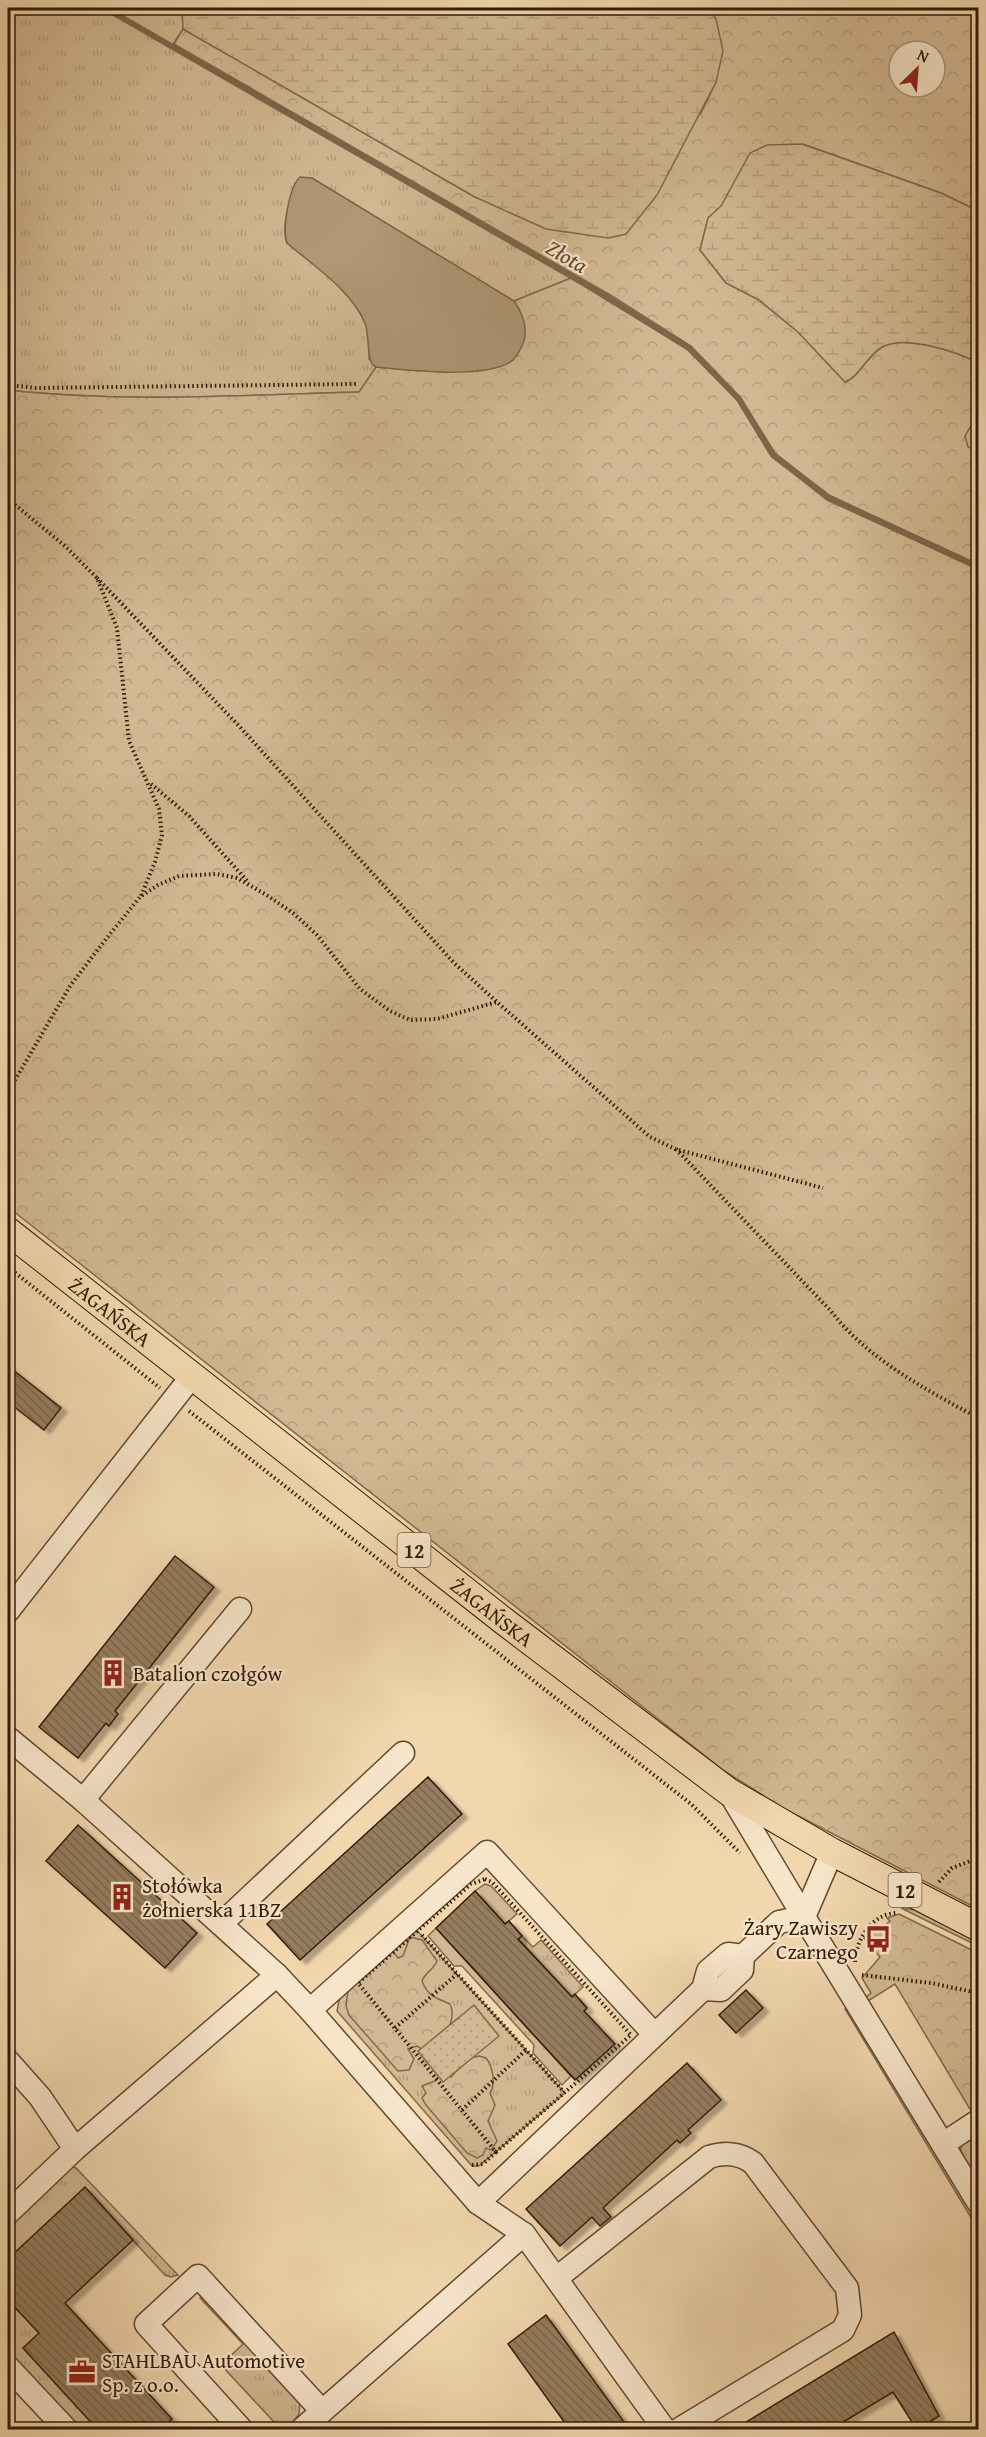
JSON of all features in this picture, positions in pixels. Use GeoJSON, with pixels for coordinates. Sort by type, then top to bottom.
{"type":"FeatureCollection","features":[{"type":"Feature","properties":{"kind":"main road","name":"ŻAGAŃSKA"},"geometry":{"type":"LineString","coordinates":[[8,1231],[505,1622],[729,1792],[832,1852],[912,1906],[978,1927]]}},
{"type":"Feature","properties":{"kind":"street"},"geometry":{"type":"LineString","coordinates":[[8,1611],[192,1376]]}},
{"type":"Feature","properties":{"kind":"street"},"geometry":{"type":"LineString","coordinates":[[83,1800],[240,1609]]}},
{"type":"Feature","properties":{"kind":"street"},"geometry":{"type":"LineString","coordinates":[[8,1738],[83,1800],[277,1974],[478,2203],[524,2234],[558,2277],[665,2430]]}},
{"type":"Feature","properties":{"kind":"street"},"geometry":{"type":"LineString","coordinates":[[221,1924],[403,1753]]}},
{"type":"Feature","properties":{"kind":"street"},"geometry":{"type":"LineString","coordinates":[[729,1792],[978,2202]]}},
{"type":"Feature","properties":{"kind":"street"},"geometry":{"type":"LineString","coordinates":[[310,2010],[487,1852],[654,2034]]}},
{"type":"Feature","properties":{"kind":"street"},"geometry":{"type":"LineString","coordinates":[[804,1917],[832,1852]]}},
{"type":"Feature","properties":{"kind":"street"},"geometry":{"type":"LineString","coordinates":[[478,2203],[704,1989],[708,1971],[728,1954],[743,1956],[779,1922],[804,1917]]}},
{"type":"Feature","properties":{"kind":"street"},"geometry":{"type":"LineString","coordinates":[[8,2213],[75,2149],[277,1974]]}},
{"type":"Feature","properties":{"kind":"street"},"geometry":{"type":"LineString","coordinates":[[8,2061],[40,2097],[75,2149]]}},
{"type":"Feature","properties":{"kind":"street"},"geometry":{"type":"LineString","coordinates":[[943,2144],[978,2121]]}},
{"type":"Feature","properties":{"kind":"street"},"geometry":{"type":"LineString","coordinates":[[558,2277],[709,2157],[718,2154],[734,2155],[753,2163],[847,2288],[850,2315],[843,2330],[678,2430]]}},
{"type":"Feature","properties":{"kind":"street"},"geometry":{"type":"LineString","coordinates":[[301,2430],[524,2234]]}},
{"type":"Feature","properties":{"kind":"street"},"geometry":{"type":"LineString","coordinates":[[242,2430],[146,2324],[198,2276],[322,2411]]}},
{"type":"Feature","properties":{"kind":"street"},"geometry":{"type":"LineString","coordinates":[[8,2367],[67,2430]]}},
{"type":"Feature","properties":{"kind":"path"},"geometry":{"type":"LineString","coordinates":[[8,385],[36,388],[356,384]]}},
{"type":"Feature","properties":{"kind":"path"},"geometry":{"type":"LineString","coordinates":[[8,500],[64,546],[97,578],[239,726],[454,963],[650,1137],[675,1149],[823,1188]]}},
{"type":"Feature","properties":{"kind":"path"},"geometry":{"type":"LineString","coordinates":[[8,1092],[70,986],[140,897],[155,862],[162,835],[159,809],[150,783],[138,765],[129,741],[117,628],[97,578]]}},
{"type":"Feature","properties":{"kind":"path"},"geometry":{"type":"LineString","coordinates":[[150,783],[189,816],[252,886]]}},
{"type":"Feature","properties":{"kind":"path"},"geometry":{"type":"LineString","coordinates":[[140,897],[169,880],[198,874],[237,878],[293,913],[317,935],[360,989],[390,1011],[410,1020],[437,1018],[497,1002]]}},
{"type":"Feature","properties":{"kind":"path"},"geometry":{"type":"LineString","coordinates":[[675,1149],[831,1311],[846,1331],[880,1358],[978,1418]]}},
{"type":"Feature","properties":{"kind":"path"},"geometry":{"type":"LineString","coordinates":[[8,1267],[691,1804],[747,1859],[769,1861]]}},
{"type":"Feature","properties":{"kind":"path"},"geometry":{"type":"LineString","coordinates":[[855,1967],[858,1945],[864,1933],[885,1914],[912,1906],[952,1868],[978,1858]]}},
{"type":"Feature","properties":{"kind":"path"},"geometry":{"type":"LineString","coordinates":[[484,1879],[492,1882],[632,2035],[496,2152],[358,1983],[418,1930],[471,1884],[484,1879]]}},
{"type":"Feature","properties":{"kind":"path"},"geometry":{"type":"LineString","coordinates":[[418,1930],[565,2093]]}},
{"type":"Feature","properties":{"kind":"path"},"geometry":{"type":"LineString","coordinates":[[395,2028],[457,1974]]}},
{"type":"Feature","properties":{"kind":"path"},"geometry":{"type":"LineString","coordinates":[[856,1975],[931,1983],[978,1993]]}},
{"type":"Feature","properties":{"kind":"path"},"geometry":{"type":"LineString","coordinates":[[462,2110],[526,2050]]}},
{"type":"Feature","properties":{"kind":"green space"},"geometry":{"type":"Polygon","coordinates":[[[8,8],[102,8],[571,278],[514,301],[312,178],[295,183],[286,220],[285,236],[287,243],[347,295],[365,322],[369,336],[369,359],[376,367],[360,392],[140,397],[8,390],[8,8]]]}},
{"type":"Feature","properties":{"kind":"green space"},"geometry":{"type":"Polygon","coordinates":[[[108,8],[182,8],[183,29],[172,46],[108,8]]]}},
{"type":"Feature","properties":{"kind":"green space"},"geometry":{"type":"Polygon","coordinates":[[[182,8],[709,8],[716,19],[723,51],[716,82],[657,195],[626,234],[608,238],[546,229],[475,197],[183,29],[182,8]]]}},
{"type":"Feature","properties":{"kind":"green space"},"geometry":{"type":"Polygon","coordinates":[[[709,8],[978,8],[978,211],[941,193],[803,144],[708,218],[700,250],[726,283],[759,300],[798,332],[845,382],[850,380],[882,347],[903,342],[931,346],[978,363],[978,414],[965,437],[978,451],[978,564],[829,496],[775,453],[740,397],[691,346],[612,296],[174,44],[183,29],[475,197],[530,221],[565,232],[701,113],[716,82],[716,19],[709,8]]]}},
{"type":"Feature","properties":{"kind":"green space"},"geometry":{"type":"Polygon","coordinates":[[[802,144],[941,193],[978,211],[978,363],[931,346],[903,342],[882,347],[850,380],[845,382],[798,332],[759,300],[726,283],[700,250],[708,218],[721,206],[750,153],[767,145],[802,144]]]}},
{"type":"Feature","properties":{"kind":"green space"},"geometry":{"type":"Polygon","coordinates":[[[571,278],[687,349],[737,400],[771,455],[827,500],[978,569],[978,1909],[783,1808],[723,1770],[8,1207],[8,390],[139,397],[359,392],[376,367],[445,371],[480,369],[512,360],[519,309],[514,301],[571,278]]]}},
{"type":"Feature","properties":{"kind":"green space"},"geometry":{"type":"Polygon","coordinates":[[[978,414],[978,451],[968,447],[965,436],[978,414]]]}},
{"type":"Feature","properties":{"kind":"green space"},"geometry":{"type":"Polygon","coordinates":[[[485,1884],[491,1886],[517,1914],[505,1924],[475,1891],[485,1884]]]}},
{"type":"Feature","properties":{"kind":"green space"},"geometry":{"type":"Polygon","coordinates":[[[901,1908],[923,1911],[978,1938],[978,1946],[901,1908]]]}},
{"type":"Feature","properties":{"kind":"green space"},"geometry":{"type":"Polygon","coordinates":[[[899,1914],[978,1953],[978,2113],[974,2116],[895,1984],[868,2001],[866,1997],[871,1993],[862,1978],[880,1957],[864,1938],[879,1925],[882,1928],[890,1921],[887,1918],[899,1914]]]}},
{"type":"Feature","properties":{"kind":"green space"},"geometry":{"type":"Polygon","coordinates":[[[412,1925],[565,2093],[479,2166],[472,2166],[337,2011],[340,1995],[412,1925]]]}},
{"type":"Feature","properties":{"kind":"green space"},"geometry":{"type":"Polygon","coordinates":[[[436,1928],[571,2076],[562,2085],[533,2053],[534,2045],[462,1966],[454,1966],[428,1936],[436,1928]]]}},
{"type":"Feature","properties":{"kind":"green space"},"geometry":{"type":"Polygon","coordinates":[[[522,1936],[533,1947],[541,1940],[583,1987],[572,1997],[518,1939],[522,1936]]]}},
{"type":"Feature","properties":{"kind":"green space"},"geometry":{"type":"Polygon","coordinates":[[[410,1937],[422,1940],[437,1961],[422,1981],[430,1994],[450,2004],[452,2014],[448,2031],[442,2041],[425,2051],[417,2046],[408,2049],[414,2059],[409,2070],[398,2071],[349,2015],[346,2006],[348,1990],[392,1950],[398,1958],[403,1956],[410,1937]]]}},
{"type":"Feature","properties":{"kind":"green space"},"geometry":{"type":"Polygon","coordinates":[[[474,2005],[499,2036],[443,2082],[418,2051],[474,2005]]]}},
{"type":"Feature","properties":{"kind":"green space"},"geometry":{"type":"Polygon","coordinates":[[[849,2006],[978,2219],[978,2229],[845,2009],[849,2006]]]}},
{"type":"Feature","properties":{"kind":"green space"},"geometry":{"type":"Polygon","coordinates":[[[479,2056],[486,2058],[492,2071],[493,2085],[490,2093],[495,2105],[488,2121],[497,2141],[491,2150],[486,2148],[483,2155],[477,2158],[467,2153],[426,2105],[422,2098],[426,2093],[422,2086],[435,2081],[441,2073],[449,2073],[451,2077],[468,2059],[479,2056]]]}},
{"type":"Feature","properties":{"kind":"green space"},"geometry":{"type":"Polygon","coordinates":[[[978,2134],[978,2182],[960,2152],[962,2144],[978,2134]]]}},
{"type":"Feature","properties":{"kind":"green space"},"geometry":{"type":"Polygon","coordinates":[[[72,2167],[76,2168],[178,2275],[171,2277],[165,2275],[85,2188],[8,2259],[8,2222],[72,2167]]]}},
{"type":"Feature","properties":{"kind":"green space"},"geometry":{"type":"Polygon","coordinates":[[[203,2296],[300,2400],[299,2414],[288,2429],[266,2429],[274,2422],[221,2365],[243,2344],[200,2298],[203,2296]]]}},
{"type":"Feature","properties":{"kind":"green space"},"geometry":{"type":"Polygon","coordinates":[[[8,2300],[36,2330],[50,2317],[52,2321],[23,2348],[98,2429],[75,2429],[8,2356],[8,2300]]]}},
{"type":"Feature","properties":{"kind":"shaded area"},"geometry":{"type":"Polygon","coordinates":[[[300,177],[312,178],[514,301],[525,327],[525,338],[515,358],[502,366],[468,372],[407,370],[376,367],[372,364],[365,323],[359,311],[331,279],[287,243],[285,228],[288,208],[296,182],[300,177]]]}},
{"type":"Feature","properties":{"kind":"building"},"geometry":{"type":"Polygon","coordinates":[[[8,1366],[61,1408],[44,1430],[8,1402],[8,1366]]]}},
{"type":"Feature","properties":{"kind":"building","name":"Batalion czołgów"},"geometry":{"type":"Polygon","coordinates":[[[175,1556],[214,1587],[115,1711],[118,1714],[109,1726],[106,1723],[78,1758],[39,1727],[175,1556]]]}},
{"type":"Feature","properties":{"kind":"building"},"geometry":{"type":"Polygon","coordinates":[[[428,1777],[462,1814],[300,1960],[267,1924],[428,1777]]]}},
{"type":"Feature","properties":{"kind":"building","name":"Stołówka żołnierska 11BZ"},"geometry":{"type":"Polygon","coordinates":[[[78,1825],[197,1933],[165,1968],[46,1861],[78,1825]]]}},
{"type":"Feature","properties":{"kind":"building"},"geometry":{"type":"Polygon","coordinates":[[[475,1891],[505,1924],[509,1921],[522,1936],[518,1939],[572,1997],[575,1994],[587,2008],[584,2011],[615,2044],[575,2080],[436,1928],[475,1891]]]}},
{"type":"Feature","properties":{"kind":"building"},"geometry":{"type":"Polygon","coordinates":[[[746,1990],[763,2008],[736,2033],[719,2015],[746,1990]]]}},
{"type":"Feature","properties":{"kind":"building"},"geometry":{"type":"Polygon","coordinates":[[[687,2063],[721,2100],[688,2130],[691,2133],[680,2143],[677,2140],[603,2208],[611,2217],[600,2226],[592,2217],[560,2246],[526,2209],[687,2063]]]}},
{"type":"Feature","properties":{"kind":"building"},"geometry":{"type":"Polygon","coordinates":[[[85,2187],[133,2240],[65,2303],[172,2419],[161,2430],[98,2430],[23,2348],[39,2333],[8,2300],[8,2259],[85,2187]]]}},
{"type":"Feature","properties":{"kind":"building"},"geometry":{"type":"Polygon","coordinates":[[[546,2315],[630,2430],[570,2430],[508,2344],[546,2315]]]}},
{"type":"Feature","properties":{"kind":"building"},"geometry":{"type":"Polygon","coordinates":[[[894,2332],[939,2416],[917,2430],[893,2392],[830,2430],[733,2430],[894,2332]]]}},
{"type":"Feature","properties":{"kind":"waterway","name":"Złota"},"geometry":{"type":"LineString","coordinates":[[105,8],[592,288],[689,348],[739,399],[773,455],[828,497],[978,567]]}},
{"type":"Feature","properties":{"kind":"place","name":"Batalion czołgów"},"geometry":{"type":"Point","coordinates":[113,1673]}},
{"type":"Feature","properties":{"kind":"place","name":"Stołówka żołnierska 11BZ"},"geometry":{"type":"Point","coordinates":[122,1897]}},
{"type":"Feature","properties":{"kind":"place","name":"Żary Zawiszy Czarnego"},"geometry":{"type":"Point","coordinates":[878,1939]}},
{"type":"Feature","properties":{"kind":"place","name":"STAHLBAU Automotive Sp. z o.o."},"geometry":{"type":"Point","coordinates":[82,2372]}}]}
